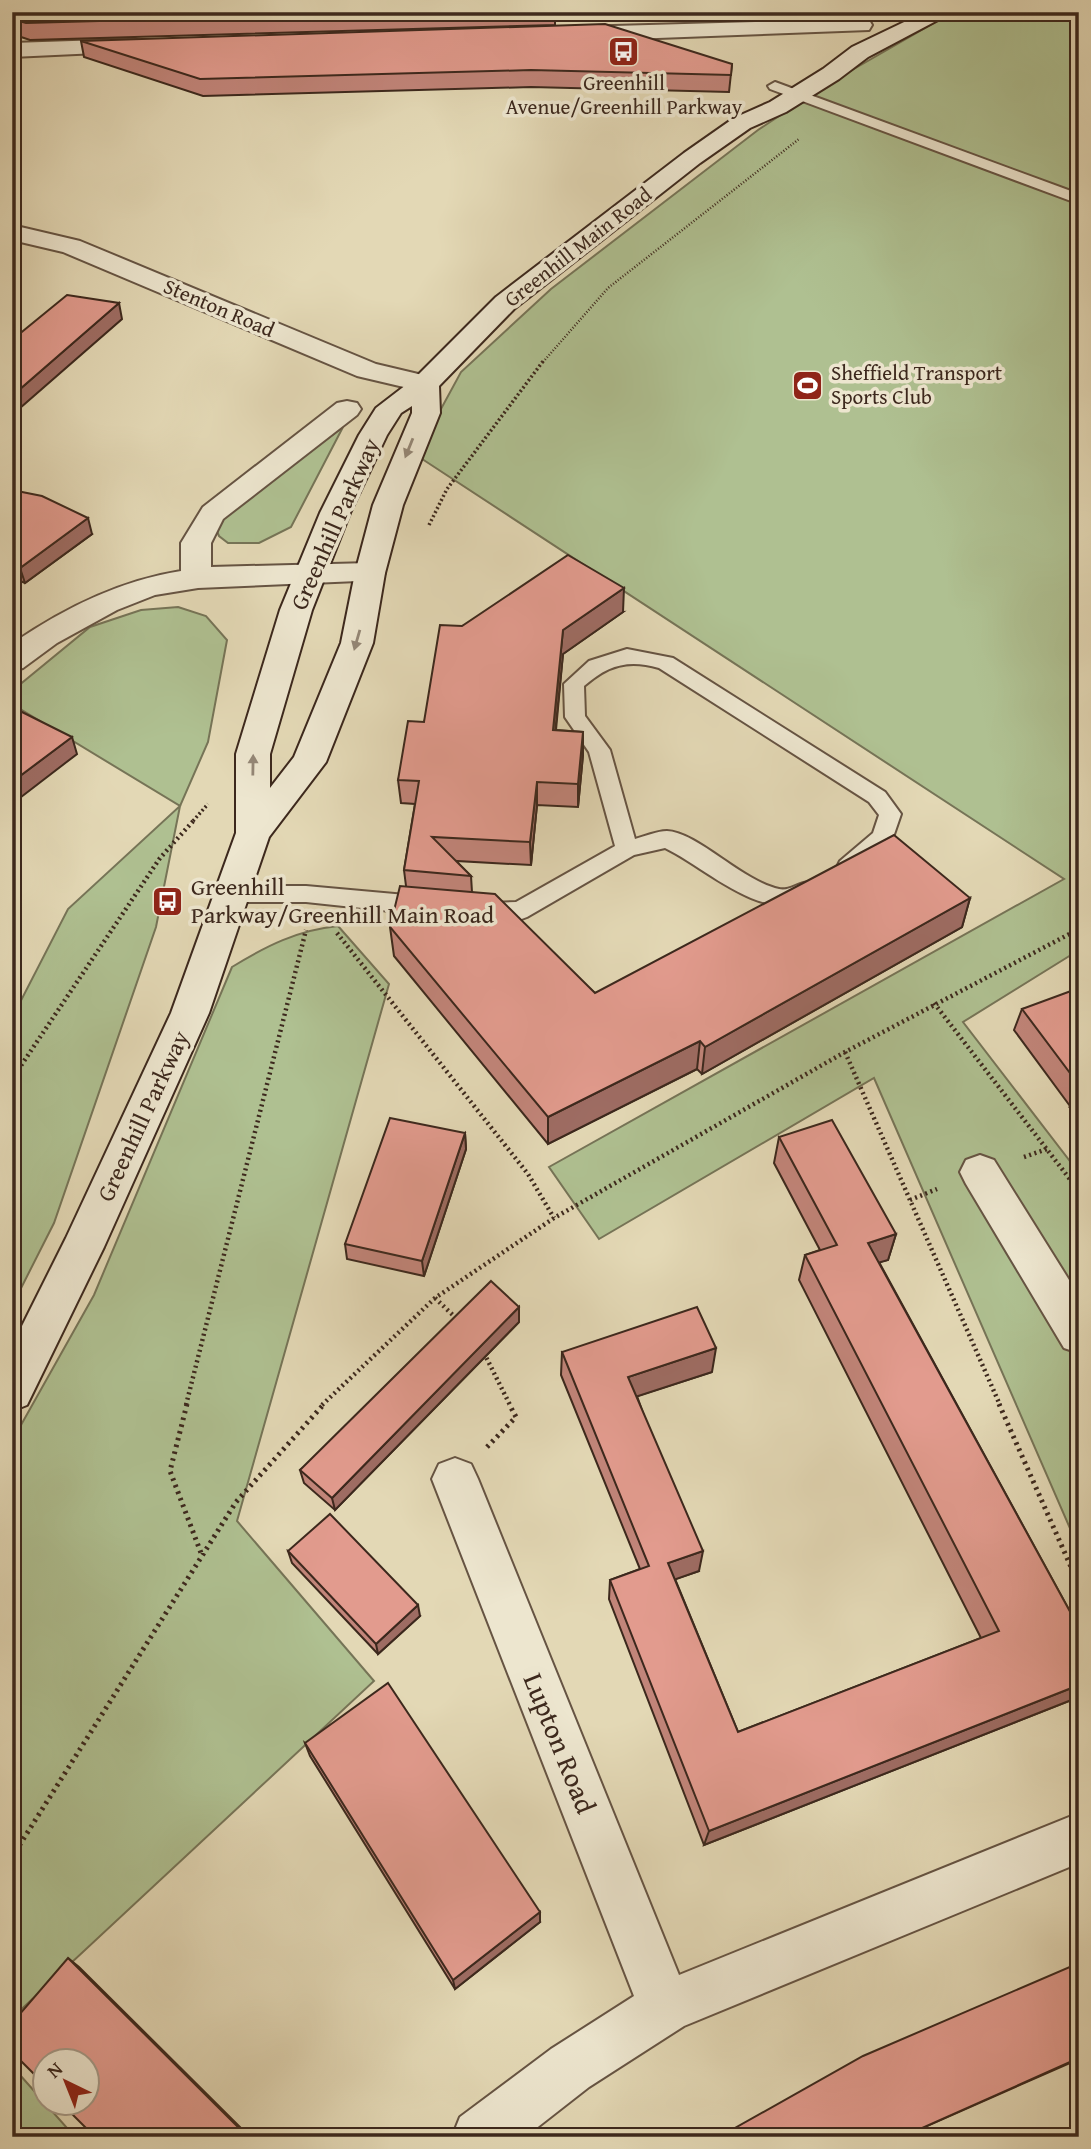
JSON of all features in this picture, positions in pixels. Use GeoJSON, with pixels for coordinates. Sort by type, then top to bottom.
{"type":"FeatureCollection","features":[{"type":"Feature","properties":{"kind":"main road"},"geometry":{"type":"LineString","coordinates":[[820,48],[883,12]]}},
{"type":"Feature","properties":{"kind":"main road","name":"Greenhill Main Road"},"geometry":{"type":"LineString","coordinates":[[425,384],[514,295],[742,123],[798,94],[860,52],[942,12]]}},
{"type":"Feature","properties":{"kind":"main road"},"geometry":{"type":"LineString","coordinates":[[556,34],[861,25]]}},
{"type":"Feature","properties":{"kind":"main road"},"geometry":{"type":"LineString","coordinates":[[753,29],[820,48],[860,52]]}},
{"type":"Feature","properties":{"kind":"main road"},"geometry":{"type":"LineString","coordinates":[[12,50],[158,45]]}},
{"type":"Feature","properties":{"kind":"main road","name":"Greenhill Main Road"},"geometry":{"type":"LineString","coordinates":[[742,123],[775,86],[797,68]]}},
{"type":"Feature","properties":{"kind":"main road","name":"Stenton Road"},"geometry":{"type":"LineString","coordinates":[[12,232],[71,246],[367,370],[425,384]]}},
{"type":"Feature","properties":{"kind":"main road","name":"Greenhill Parkway"},"geometry":{"type":"LineString","coordinates":[[253,833],[309,762],[357,643],[370,573],[388,505],[425,414],[425,384]]}},
{"type":"Feature","properties":{"kind":"main road","name":"Greenhill Parkway"},"geometry":{"type":"LineString","coordinates":[[12,1391],[83,1247],[190,1013],[253,833],[253,754],[310,574],[335,513],[373,435],[390,408],[425,384]]}},
{"type":"Feature","properties":{"kind":"main road"},"geometry":{"type":"LineString","coordinates":[[198,578],[192,551],[200,530],[213,513],[347,409]]}},
{"type":"Feature","properties":{"kind":"main road"},"geometry":{"type":"LineString","coordinates":[[12,660],[46,636],[106,603],[149,586],[198,578],[370,573]]}},
{"type":"Feature","properties":{"kind":"main road"},"geometry":{"type":"LineString","coordinates":[[12,629],[46,636]]}},
{"type":"Feature","properties":{"kind":"main road"},"geometry":{"type":"LineString","coordinates":[[980,1172],[1079,1334]]}},
{"type":"Feature","properties":{"kind":"main road","name":"Lupton Road"},"geometry":{"type":"LineString","coordinates":[[455,1479],[665,2007]]}},
{"type":"Feature","properties":{"kind":"main road"},"geometry":{"type":"LineString","coordinates":[[480,2137],[570,2068],[665,2007],[1079,1838]]}},
{"type":"Feature","properties":{"kind":"lane"},"geometry":{"type":"LineString","coordinates":[[775,86],[1079,198]]}},
{"type":"Feature","properties":{"kind":"lane"},"geometry":{"type":"LineString","coordinates":[[232,894],[306,894],[483,911],[519,911],[627,849],[667,839],[698,854],[746,887],[784,899],[840,875],[883,837],[890,814],[877,797],[666,663],[640,655],[620,654],[592,667],[574,684],[575,718],[599,750],[627,849]]}},
{"type":"Feature","properties":{"kind":"path"},"geometry":{"type":"LineString","coordinates":[[424,536],[447,489],[527,379],[608,288],[839,108]]}},
{"type":"Feature","properties":{"kind":"path"},"geometry":{"type":"LineString","coordinates":[[12,1079],[160,858],[253,754]]}},
{"type":"Feature","properties":{"kind":"path"},"geometry":{"type":"LineString","coordinates":[[306,894],[528,1174],[554,1218]]}},
{"type":"Feature","properties":{"kind":"path"},"geometry":{"type":"LineString","coordinates":[[201,1553],[170,1471],[306,936],[306,894]]}},
{"type":"Feature","properties":{"kind":"path"},"geometry":{"type":"LineString","coordinates":[[12,1857],[201,1553],[236,1502],[310,1416],[435,1298],[554,1218],[934,1003],[1079,929]]}},
{"type":"Feature","properties":{"kind":"path"},"geometry":{"type":"LineString","coordinates":[[934,1003],[1079,1191]]}},
{"type":"Feature","properties":{"kind":"path"},"geometry":{"type":"LineString","coordinates":[[845,1052],[1079,1586]]}},
{"type":"Feature","properties":{"kind":"path"},"geometry":{"type":"LineString","coordinates":[[435,1298],[460,1322]]}},
{"type":"Feature","properties":{"kind":"path"},"geometry":{"type":"LineString","coordinates":[[455,1479],[516,1417],[483,1349]]}},
{"type":"Feature","properties":{"kind":"green space","name":"Sheffield Transport Sports Club"},"geometry":{"type":"Polygon","coordinates":[[[953,12],[1079,12],[1079,950],[963,1022],[1079,1173],[1079,1549],[874,1078],[599,1239],[549,1167],[1064,879],[416,455],[461,372],[551,289],[758,130],[826,85],[953,12]]]}},
{"type":"Feature","properties":{"kind":"green space"},"geometry":{"type":"Polygon","coordinates":[[[343,427],[291,527],[259,543],[228,543],[219,536],[214,524],[343,427]]]}},
{"type":"Feature","properties":{"kind":"green space"},"geometry":{"type":"Polygon","coordinates":[[[178,607],[206,616],[227,640],[208,742],[180,806],[12,704],[12,691],[90,627],[141,610],[178,607]]]}},
{"type":"Feature","properties":{"kind":"green space"},"geometry":{"type":"Polygon","coordinates":[[[180,806],[156,927],[54,1223],[12,1306],[12,1018],[68,909],[180,806]]]}},
{"type":"Feature","properties":{"kind":"green space"},"geometry":{"type":"Polygon","coordinates":[[[338,926],[389,984],[237,1521],[374,1681],[12,2018],[12,1441],[94,1295],[232,967],[283,940],[309,931],[338,926]]]}},
{"type":"Feature","properties":{"kind":"green space"},"geometry":{"type":"Polygon","coordinates":[[[12,2066],[32,2089],[32,2118],[58,2118],[75,2137],[12,2137],[12,2066]]]}},
{"type":"Feature","properties":{"kind":"building"},"geometry":{"type":"Polygon","coordinates":[[[12,12],[425,12],[26,23],[12,19],[12,12]]]}},
{"type":"Feature","properties":{"kind":"building"},"geometry":{"type":"Polygon","coordinates":[[[605,24],[732,64],[731,75],[531,70],[200,79],[81,41],[605,24]]]}},
{"type":"Feature","properties":{"kind":"building"},"geometry":{"type":"Polygon","coordinates":[[[67,295],[119,303],[12,396],[12,340],[67,295]]]}},
{"type":"Feature","properties":{"kind":"building"},"geometry":{"type":"Polygon","coordinates":[[[12,490],[42,496],[88,518],[20,568],[12,564],[12,490]]]}},
{"type":"Feature","properties":{"kind":"building"},"geometry":{"type":"Polygon","coordinates":[[[568,555],[624,588],[563,630],[553,730],[583,732],[578,784],[537,782],[530,842],[432,837],[471,876],[404,870],[419,781],[398,780],[408,721],[424,722],[440,625],[462,626],[568,555]]]}},
{"type":"Feature","properties":{"kind":"building"},"geometry":{"type":"Polygon","coordinates":[[[12,707],[72,737],[12,782],[12,707]]]}},
{"type":"Feature","properties":{"kind":"building"},"geometry":{"type":"Polygon","coordinates":[[[894,835],[970,898],[705,1047],[700,1041],[548,1117],[390,927],[400,886],[495,894],[595,993],[894,835]]]}},
{"type":"Feature","properties":{"kind":"building"},"geometry":{"type":"Polygon","coordinates":[[[1071,991],[1079,1002],[1079,1085],[1022,1009],[1071,991]]]}},
{"type":"Feature","properties":{"kind":"building"},"geometry":{"type":"Polygon","coordinates":[[[390,1118],[465,1133],[422,1261],[345,1244],[390,1118]]]}},
{"type":"Feature","properties":{"kind":"building"},"geometry":{"type":"Polygon","coordinates":[[[832,1120],[896,1234],[868,1243],[1079,1628],[1079,1685],[709,1831],[610,1580],[649,1566],[562,1352],[697,1307],[716,1348],[628,1377],[703,1551],[668,1563],[738,1732],[999,1631],[805,1255],[837,1245],[779,1137],[832,1120]]]}},
{"type":"Feature","properties":{"kind":"building"},"geometry":{"type":"Polygon","coordinates":[[[491,1281],[519,1307],[332,1498],[300,1470],[491,1281]]]}},
{"type":"Feature","properties":{"kind":"building"},"geometry":{"type":"Polygon","coordinates":[[[330,1514],[418,1605],[376,1644],[288,1551],[330,1514]]]}},
{"type":"Feature","properties":{"kind":"building"},"geometry":{"type":"Polygon","coordinates":[[[388,1683],[540,1912],[453,1980],[305,1743],[388,1683]]]}},
{"type":"Feature","properties":{"kind":"building"},"geometry":{"type":"Polygon","coordinates":[[[68,1958],[248,2137],[95,2137],[76,2118],[102,2118],[102,2048],[32,2048],[32,2072],[12,2052],[12,2023],[68,1958]]]}},
{"type":"Feature","properties":{"kind":"building"},"geometry":{"type":"Polygon","coordinates":[[[1079,1963],[1079,2058],[902,2137],[719,2137],[863,2056],[1079,1963]]]}},
{"type":"Feature","properties":{"kind":"place","name":"Greenhill Avenue/Greenhill Parkway"},"geometry":{"type":"Point","coordinates":[624,51]}},
{"type":"Feature","properties":{"kind":"place","name":"Sheffield Transport Sports Club"},"geometry":{"type":"Point","coordinates":[808,385]}},
{"type":"Feature","properties":{"kind":"place","name":"Greenhill Parkway/Greenhill Main Road"},"geometry":{"type":"Point","coordinates":[168,901]}}]}
